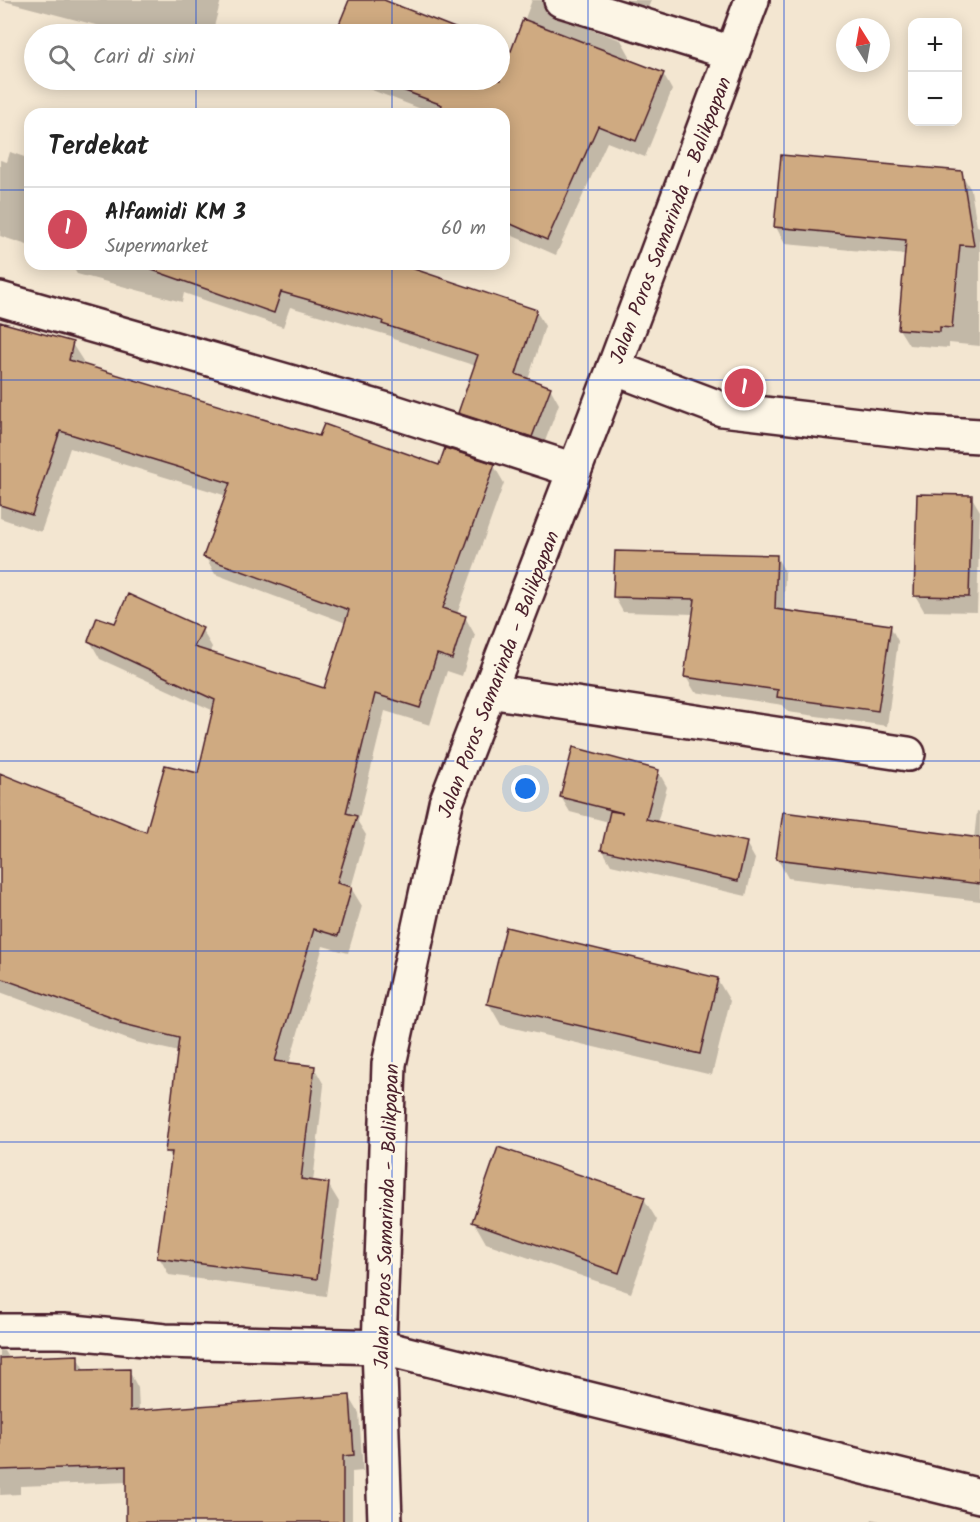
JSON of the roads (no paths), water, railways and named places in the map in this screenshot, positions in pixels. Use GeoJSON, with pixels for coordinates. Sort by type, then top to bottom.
{"type":"FeatureCollection","features":[{"type":"Feature","properties":{"kind":"main road"},"geometry":{"type":"LineString","coordinates":[[561,0],[732,53]]}},
{"type":"Feature","properties":{"kind":"main road","name":"Jalan Poros Samarinda - Balikpapan"},"geometry":{"type":"LineString","coordinates":[[385,1522],[379,1347],[389,1064],[446,803],[614,368],[752,0]]}},
{"type":"Feature","properties":{"kind":"main road"},"geometry":{"type":"LineString","coordinates":[[0,299],[391,411],[574,470]]}},
{"type":"Feature","properties":{"kind":"main road"},"geometry":{"type":"LineString","coordinates":[[614,368],[722,409],[928,434],[980,435]]}},
{"type":"Feature","properties":{"kind":"main road"},"geometry":{"type":"LineString","coordinates":[[489,691],[908,754]]}},
{"type":"Feature","properties":{"kind":"main road"},"geometry":{"type":"LineString","coordinates":[[0,1332],[63,1331],[165,1341],[379,1347],[980,1496]]}},
{"type":"Feature","properties":{"kind":"place","name":"Alfamidi KM 3"},"geometry":{"type":"Point","coordinates":[744,388]}}]}
